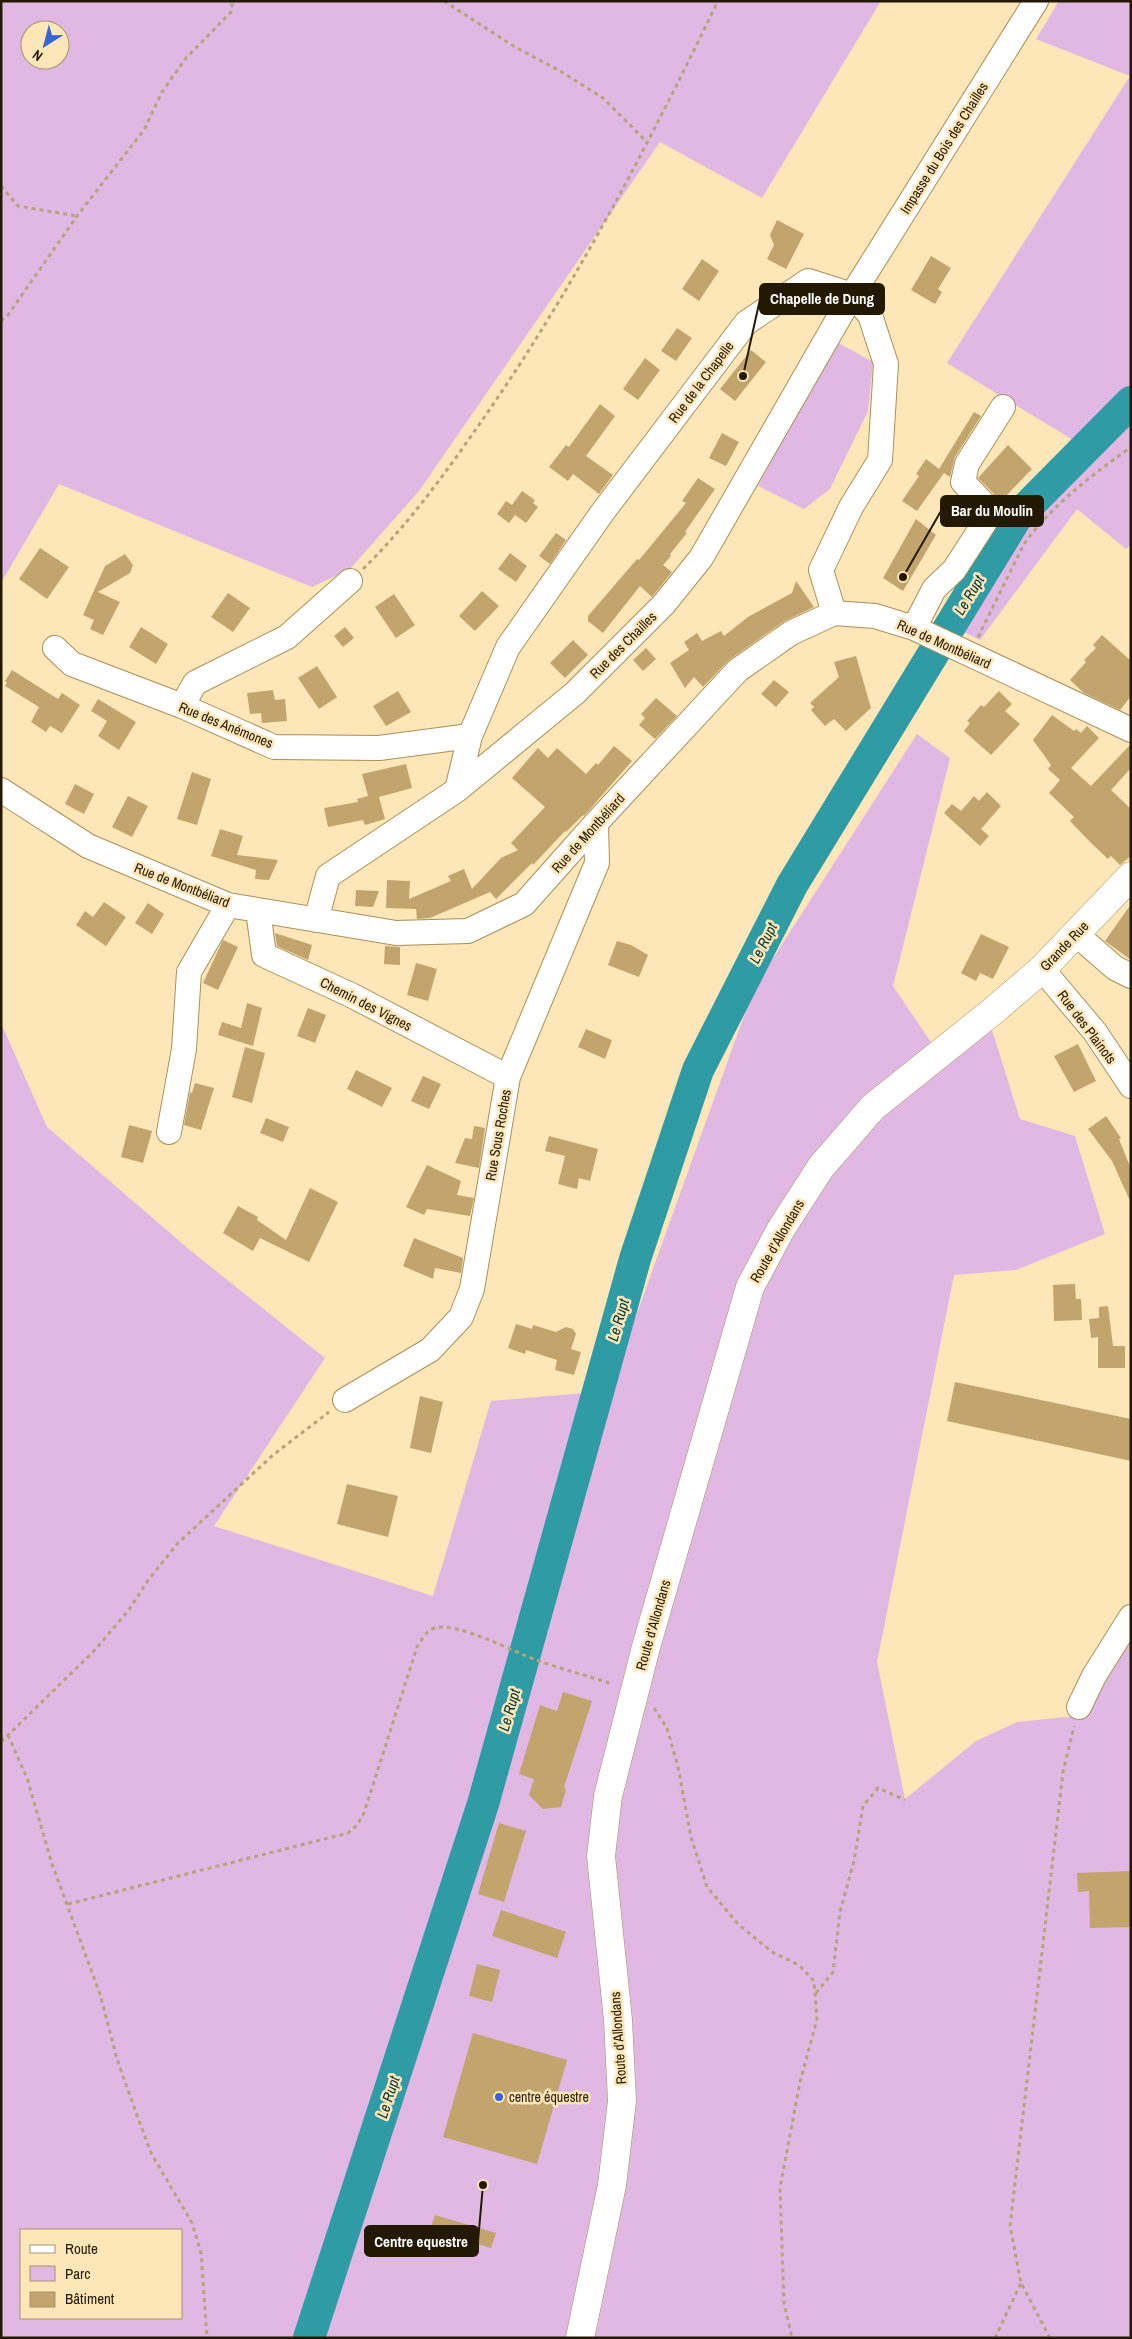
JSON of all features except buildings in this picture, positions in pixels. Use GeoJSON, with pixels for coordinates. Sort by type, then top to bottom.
{"type":"FeatureCollection","features":[{"type":"Feature","properties":{"kind":"main road","name":"Grande Rue"},"geometry":{"type":"LineString","coordinates":[[993,1011],[1042,969],[1131,876]]}},
{"type":"Feature","properties":{"kind":"main road","name":"Route d’Allondans"},"geometry":{"type":"LineString","coordinates":[[580,2338],[612,2185],[622,2101],[618,2020],[601,1856],[608,1796],[634,1694],[750,1287],[782,1229],[821,1167],[866,1115],[993,1011]]}},
{"type":"Feature","properties":{"kind":"street","name":"Impasse du Bois des Chailles"},"geometry":{"type":"LineString","coordinates":[[852,295],[1036,1]]}},
{"type":"Feature","properties":{"kind":"street","name":"Rue de la Chapelle"},"geometry":{"type":"LineString","coordinates":[[457,790],[470,736],[508,647],[602,512],[746,323],[808,281],[852,295]]}},
{"type":"Feature","properties":{"kind":"street"},"geometry":{"type":"LineString","coordinates":[[834,613],[821,570],[851,506],[880,460],[886,364],[870,315],[852,295]]}},
{"type":"Feature","properties":{"kind":"street","name":"Rue des Chailles"},"geometry":{"type":"LineString","coordinates":[[316,920],[328,876],[457,790],[575,693],[664,604],[702,558],[852,295]]}},
{"type":"Feature","properties":{"kind":"street"},"geometry":{"type":"LineString","coordinates":[[914,628],[934,589],[954,570],[985,522],[984,504],[963,482],[967,464],[1003,406]]}},
{"type":"Feature","properties":{"kind":"street"},"geometry":{"type":"LineString","coordinates":[[182,706],[195,683],[286,637],[350,581]]}},
{"type":"Feature","properties":{"kind":"street","name":"Rue de Montbéliard"},"geometry":{"type":"LineString","coordinates":[[1,790],[88,846],[228,905],[396,933],[468,931],[524,904],[596,823],[738,670],[791,633],[834,613],[875,616],[971,648],[1131,730]]}},
{"type":"Feature","properties":{"kind":"street","name":"Rue des Anémones"},"geometry":{"type":"LineString","coordinates":[[55,648],[72,664],[182,706],[274,746],[379,748],[470,736]]}},
{"type":"Feature","properties":{"kind":"street","name":"Rue Sous Roches"},"geometry":{"type":"LineString","coordinates":[[345,1400],[430,1350],[461,1316],[472,1289],[508,1077],[597,863],[596,823]]}},
{"type":"Feature","properties":{"kind":"street"},"geometry":{"type":"LineString","coordinates":[[169,1132],[184,1050],[189,972],[228,905]]}},
{"type":"Feature","properties":{"kind":"street","name":"Chemin des Vignes"},"geometry":{"type":"LineString","coordinates":[[258,910],[264,955],[351,995],[508,1077]]}},
{"type":"Feature","properties":{"kind":"street"},"geometry":{"type":"LineString","coordinates":[[1076,934],[1114,968],[1131,976]]}},
{"type":"Feature","properties":{"kind":"street","name":"Rue des Plainots"},"geometry":{"type":"LineString","coordinates":[[1042,969],[1095,1032],[1131,1086]]}},
{"type":"Feature","properties":{"kind":"street"},"geometry":{"type":"LineString","coordinates":[[1079,1707],[1094,1676],[1131,1617]]}},
{"type":"Feature","properties":{"kind":"path"},"geometry":{"type":"LineString","coordinates":[[1,321],[14,307],[77,216],[144,130],[162,92],[186,58],[232,11],[232,1]]}},
{"type":"Feature","properties":{"kind":"path"},"geometry":{"type":"LineString","coordinates":[[444,1],[515,47],[560,71],[603,98],[648,142]]}},
{"type":"Feature","properties":{"kind":"path"},"geometry":{"type":"LineString","coordinates":[[350,581],[397,533],[463,448],[525,359],[571,283],[648,142],[718,1]]}},
{"type":"Feature","properties":{"kind":"path"},"geometry":{"type":"LineString","coordinates":[[1,186],[18,206],[77,216]]}},
{"type":"Feature","properties":{"kind":"path"},"geometry":{"type":"LineString","coordinates":[[971,648],[1017,558],[1034,530],[1071,493],[1131,447]]}},
{"type":"Feature","properties":{"kind":"path"},"geometry":{"type":"LineString","coordinates":[[1,1742],[94,1651],[128,1611],[149,1579],[178,1543],[273,1455],[345,1400]]}},
{"type":"Feature","properties":{"kind":"path"},"geometry":{"type":"LineString","coordinates":[[68,1904],[348,1834],[357,1825],[364,1813],[405,1678],[416,1647],[428,1631],[440,1627],[486,1638],[537,1660],[634,1694],[653,1708],[667,1728],[678,1767],[691,1837],[707,1887],[738,1924],[772,1952],[799,1965],[814,1980],[817,2018],[800,2082],[780,2188],[784,2302],[792,2338]]}},
{"type":"Feature","properties":{"kind":"path"},"geometry":{"type":"LineString","coordinates":[[1050,2338],[1021,2283],[1010,2226],[1063,1772],[1079,1707]]}},
{"type":"Feature","properties":{"kind":"path"},"geometry":{"type":"LineString","coordinates":[[8,1735],[27,1778],[52,1864],[100,1994],[117,2059],[151,2153],[192,2223],[201,2253],[206,2338]]}},
{"type":"Feature","properties":{"kind":"path"},"geometry":{"type":"LineString","coordinates":[[815,1994],[833,1972],[840,1912],[854,1861],[863,1806],[878,1788],[905,1800]]}},
{"type":"Feature","properties":{"kind":"path"},"geometry":{"type":"LineString","coordinates":[[995,2338],[1021,2283]]}},
{"type":"Feature","properties":{"kind":"green space"},"geometry":{"type":"Polygon","coordinates":[[[1,1],[881,1],[762,198],[660,142],[419,491],[350,569],[312,587],[59,484],[1,583],[1,1]]]}},
{"type":"Feature","properties":{"kind":"green space"},"geometry":{"type":"Polygon","coordinates":[[[1059,1],[1131,1],[1131,412],[1091,451],[947,363],[1130,76],[1036,39],[1059,1]]]}},
{"type":"Feature","properties":{"kind":"green space"},"geometry":{"type":"Polygon","coordinates":[[[835,341],[873,362],[868,411],[830,489],[804,509],[758,486],[835,341]]]}},
{"type":"Feature","properties":{"kind":"green space"},"geometry":{"type":"Polygon","coordinates":[[[1131,422],[1131,544],[1126,549],[1077,509],[980,640],[964,632],[1008,547],[1063,484],[1131,422]]]}},
{"type":"Feature","properties":{"kind":"green space"},"geometry":{"type":"Polygon","coordinates":[[[917,734],[950,758],[893,986],[947,1066],[991,1027],[1020,1119],[1075,1136],[1105,1234],[1016,1270],[954,1275],[877,1662],[905,1799],[976,1741],[1017,1722],[1087,1715],[1131,1638],[1131,2338],[1,2338],[1,1023],[47,1127],[191,1251],[325,1358],[214,1526],[433,1596],[491,1401],[609,1391],[754,988],[917,734]]]}},
{"type":"Feature","properties":{"kind":"waterway","name":"Le Rupt"},"geometry":{"type":"LineString","coordinates":[[309,2338],[483,1804],[635,1259],[698,1070],[792,885],[1016,518],[1131,402]]}},
{"type":"Feature","properties":{"kind":"place","name":"Chapelle de Dung"},"geometry":{"type":"Point","coordinates":[743,376]}},
{"type":"Feature","properties":{"kind":"place","name":"Bar du Moulin"},"geometry":{"type":"Point","coordinates":[903,577]}},
{"type":"Feature","properties":{"kind":"place","name":"centre équestre"},"geometry":{"type":"Point","coordinates":[499,2097]}},
{"type":"Feature","properties":{"kind":"place","name":"Centre equestre"},"geometry":{"type":"Point","coordinates":[483,2185]}}]}
